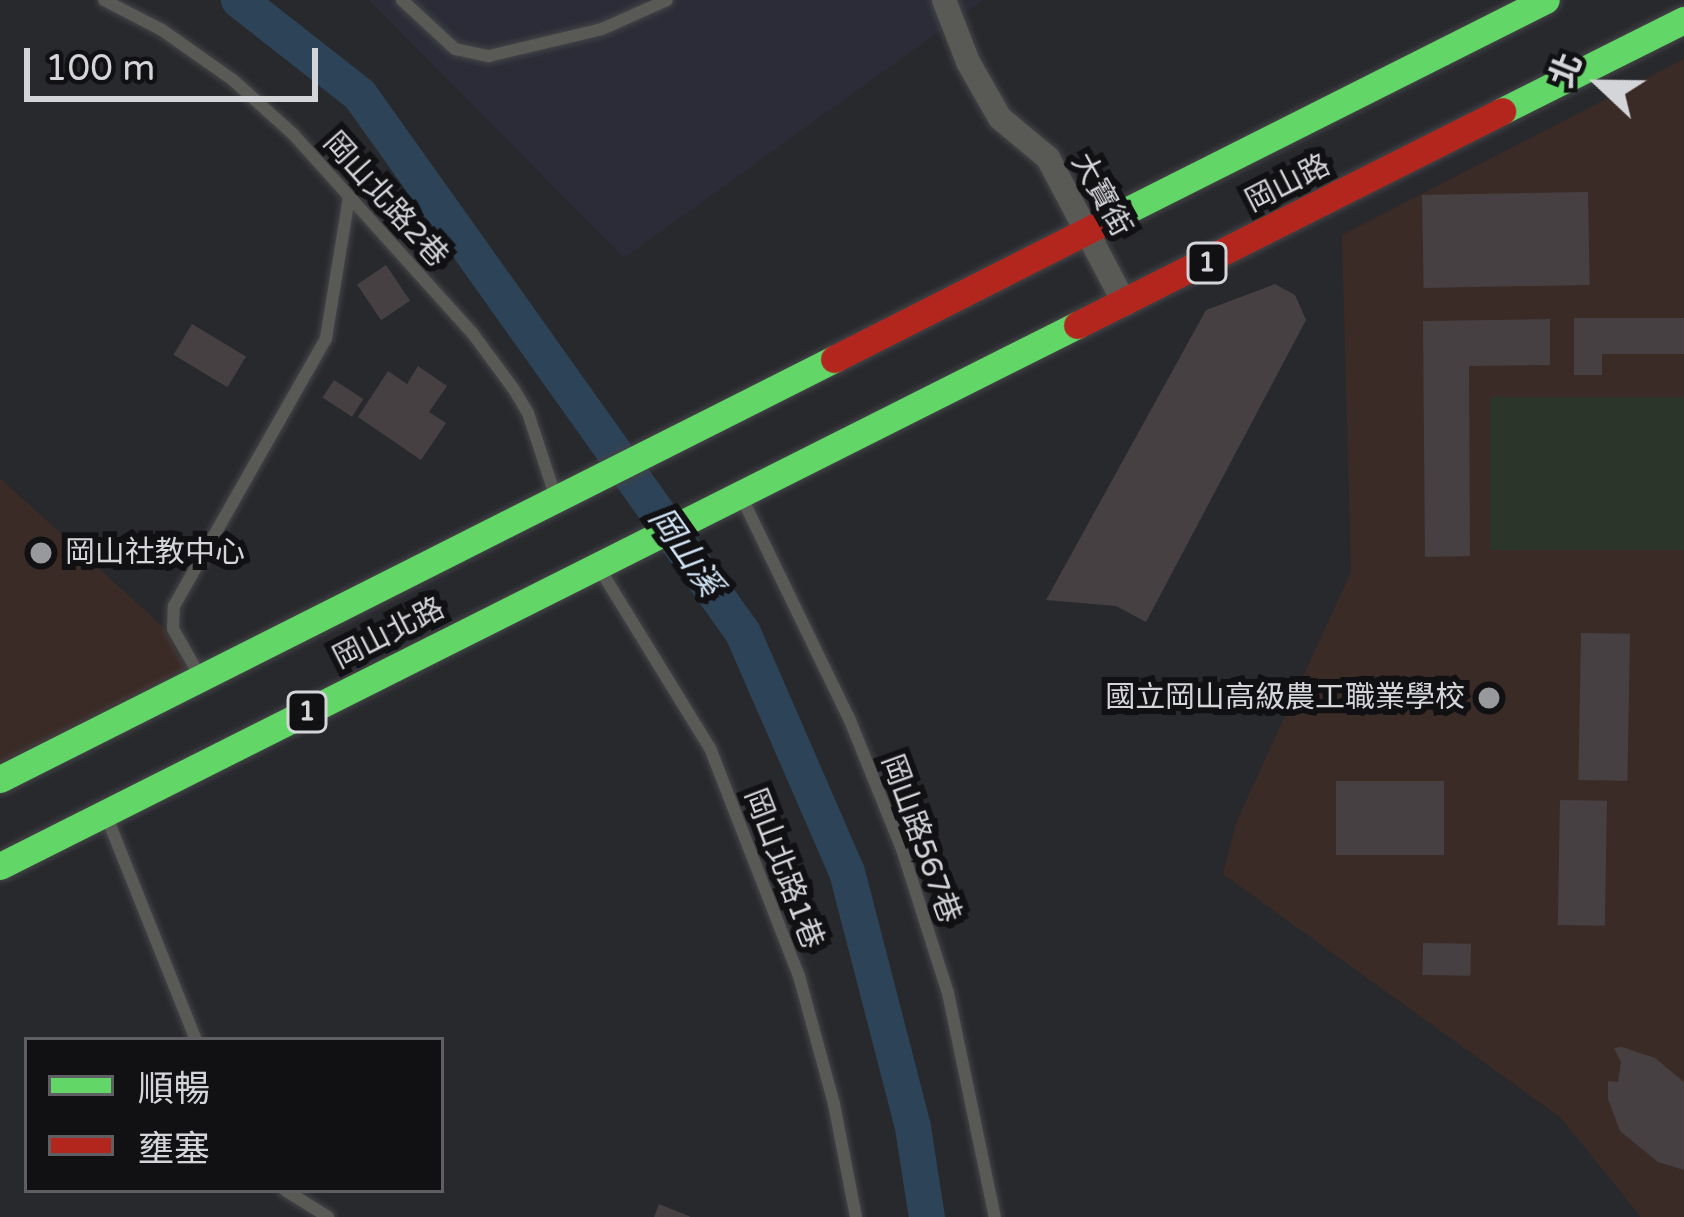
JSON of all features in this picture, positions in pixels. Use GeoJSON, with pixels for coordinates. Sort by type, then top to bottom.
{"type":"FeatureCollection","features":[{"type":"Feature","properties":{"kind":"main road","name":"岡山路"},"geometry":{"type":"LineString","coordinates":[[609,471],[1546,0]]}},
{"type":"Feature","properties":{"kind":"main road","name":"岡山路"},"geometry":{"type":"LineString","coordinates":[[735,501],[1684,20]]}},
{"type":"Feature","properties":{"kind":"main road","name":"岡山北路"},"geometry":{"type":"LineString","coordinates":[[0,779],[609,471]]}},
{"type":"Feature","properties":{"kind":"main road","name":"1"},"geometry":{"type":"LineString","coordinates":[[606,562],[735,501]]}},
{"type":"Feature","properties":{"kind":"main road","name":"岡山北路"},"geometry":{"type":"LineString","coordinates":[[0,866],[606,562]]}},
{"type":"Feature","properties":{"kind":"street","name":"大寶街"},"geometry":{"type":"LineString","coordinates":[[944,0],[968,62],[1000,118],[1048,158],[1125,304]]}},
{"type":"Feature","properties":{"kind":"lane","name":"岡山北路2巷"},"geometry":{"type":"LineString","coordinates":[[104,0],[162,30],[233,80],[293,134],[473,334],[513,388],[528,413],[556,496]]}},
{"type":"Feature","properties":{"kind":"lane"},"geometry":{"type":"LineString","coordinates":[[402,0],[455,49],[489,56],[602,29],[667,0]]}},
{"type":"Feature","properties":{"kind":"lane"},"geometry":{"type":"LineString","coordinates":[[200,677],[173,629],[174,606],[326,338],[349,197]]}},
{"type":"Feature","properties":{"kind":"lane","name":"岡山路567巷"},"geometry":{"type":"LineString","coordinates":[[735,501],[849,718],[902,849],[949,993],[995,1217]]}},
{"type":"Feature","properties":{"kind":"lane","name":"岡山北路1巷"},"geometry":{"type":"LineString","coordinates":[[606,562],[710,748],[799,976],[834,1104],[856,1217]]}},
{"type":"Feature","properties":{"kind":"lane"},"geometry":{"type":"LineString","coordinates":[[105,813],[195,1037]]}},
{"type":"Feature","properties":{"kind":"lane"},"geometry":{"type":"LineString","coordinates":[[290,1193],[328,1217]]}},
{"type":"Feature","properties":{"kind":"shaded area"},"geometry":{"type":"Polygon","coordinates":[[[369,0],[983,0],[624,258],[369,0]]]}},
{"type":"Feature","properties":{"kind":"shaded area","name":"國立岡山高級農工職業學校"},"geometry":{"type":"Polygon","coordinates":[[[1684,59],[1684,1217],[1641,1217],[1560,1117],[1223,874],[1236,823],[1351,572],[1342,235],[1684,59]]]}},
{"type":"Feature","properties":{"kind":"shaded area","name":"岡山社教中心"},"geometry":{"type":"Polygon","coordinates":[[[0,478],[163,627],[188,672],[0,763],[0,478]]]}},
{"type":"Feature","properties":{"kind":"green space"},"geometry":{"type":"Polygon","coordinates":[[[1490,397],[1684,397],[1684,550],[1490,550],[1490,397]]]}},
{"type":"Feature","properties":{"kind":"building"},"geometry":{"type":"Polygon","coordinates":[[[1588,192],[1590,285],[1424,288],[1422,195],[1588,192]]]}},
{"type":"Feature","properties":{"kind":"building"},"geometry":{"type":"Polygon","coordinates":[[[386,265],[410,301],[381,320],[357,285],[386,265]]]}},
{"type":"Feature","properties":{"kind":"building"},"geometry":{"type":"Polygon","coordinates":[[[1275,284],[1295,295],[1306,320],[1146,622],[1116,606],[1046,600],[1206,310],[1275,284]]]}},
{"type":"Feature","properties":{"kind":"building"},"geometry":{"type":"Polygon","coordinates":[[[1574,318],[1684,318],[1684,354],[1602,354],[1602,375],[1574,375],[1574,318]]]}},
{"type":"Feature","properties":{"kind":"building"},"geometry":{"type":"Polygon","coordinates":[[[1550,319],[1550,365],[1469,366],[1470,556],[1425,557],[1423,321],[1550,319]]]}},
{"type":"Feature","properties":{"kind":"building"},"geometry":{"type":"Polygon","coordinates":[[[192,324],[246,356],[227,387],[173,355],[192,324]]]}},
{"type":"Feature","properties":{"kind":"building"},"geometry":{"type":"Polygon","coordinates":[[[418,366],[447,386],[429,412],[446,423],[421,460],[358,417],[388,371],[407,384],[418,366]]]}},
{"type":"Feature","properties":{"kind":"building"},"geometry":{"type":"Polygon","coordinates":[[[334,380],[363,399],[352,417],[323,398],[334,380]]]}},
{"type":"Feature","properties":{"kind":"building"},"geometry":{"type":"Polygon","coordinates":[[[1581,633],[1630,634],[1627,781],[1578,780],[1581,633]]]}},
{"type":"Feature","properties":{"kind":"building"},"geometry":{"type":"Polygon","coordinates":[[[1336,781],[1444,781],[1444,855],[1336,855],[1336,781]]]}},
{"type":"Feature","properties":{"kind":"building"},"geometry":{"type":"Polygon","coordinates":[[[1560,800],[1607,801],[1605,926],[1558,925],[1560,800]]]}},
{"type":"Feature","properties":{"kind":"building"},"geometry":{"type":"Polygon","coordinates":[[[1423,943],[1471,944],[1470,976],[1422,975],[1423,943]]]}},
{"type":"Feature","properties":{"kind":"building"},"geometry":{"type":"Polygon","coordinates":[[[1614,1048],[1655,1058],[1684,1082],[1684,1170],[1658,1162],[1620,1131],[1608,1099],[1608,1081],[1618,1082],[1621,1062],[1614,1048]]]}},
{"type":"Feature","properties":{"kind":"building"},"geometry":{"type":"Polygon","coordinates":[[[659,1204],[691,1217],[654,1217],[659,1204]]]}},
{"type":"Feature","properties":{"kind":"waterway","name":"岡山溪"},"geometry":{"type":"LineString","coordinates":[[239,0],[360,95],[743,633],[847,872],[913,1128],[927,1217]]}},
{"type":"Feature","properties":{"kind":"traffic: fast"},"geometry":{"type":"LineString","coordinates":[[1116,216],[1546,0]]}},
{"type":"Feature","properties":{"kind":"traffic: fast"},"geometry":{"type":"LineString","coordinates":[[1502,111],[1684,20]]}},
{"type":"Feature","properties":{"kind":"traffic: fast"},"geometry":{"type":"LineString","coordinates":[[0,866],[1077,325]]}},
{"type":"Feature","properties":{"kind":"traffic: fast"},"geometry":{"type":"LineString","coordinates":[[0,779],[834,359]]}},
{"type":"Feature","properties":{"kind":"traffic: jam"},"geometry":{"type":"LineString","coordinates":[[1077,325],[1502,111]]}},
{"type":"Feature","properties":{"kind":"traffic: jam"},"geometry":{"type":"LineString","coordinates":[[834,359],[1116,216]]}},
{"type":"Feature","properties":{"kind":"place","name":"岡山社教中心"},"geometry":{"type":"Point","coordinates":[41,553]}},
{"type":"Feature","properties":{"kind":"place","name":"國立岡山高級農工職業學校"},"geometry":{"type":"Point","coordinates":[1489,698]}}]}
